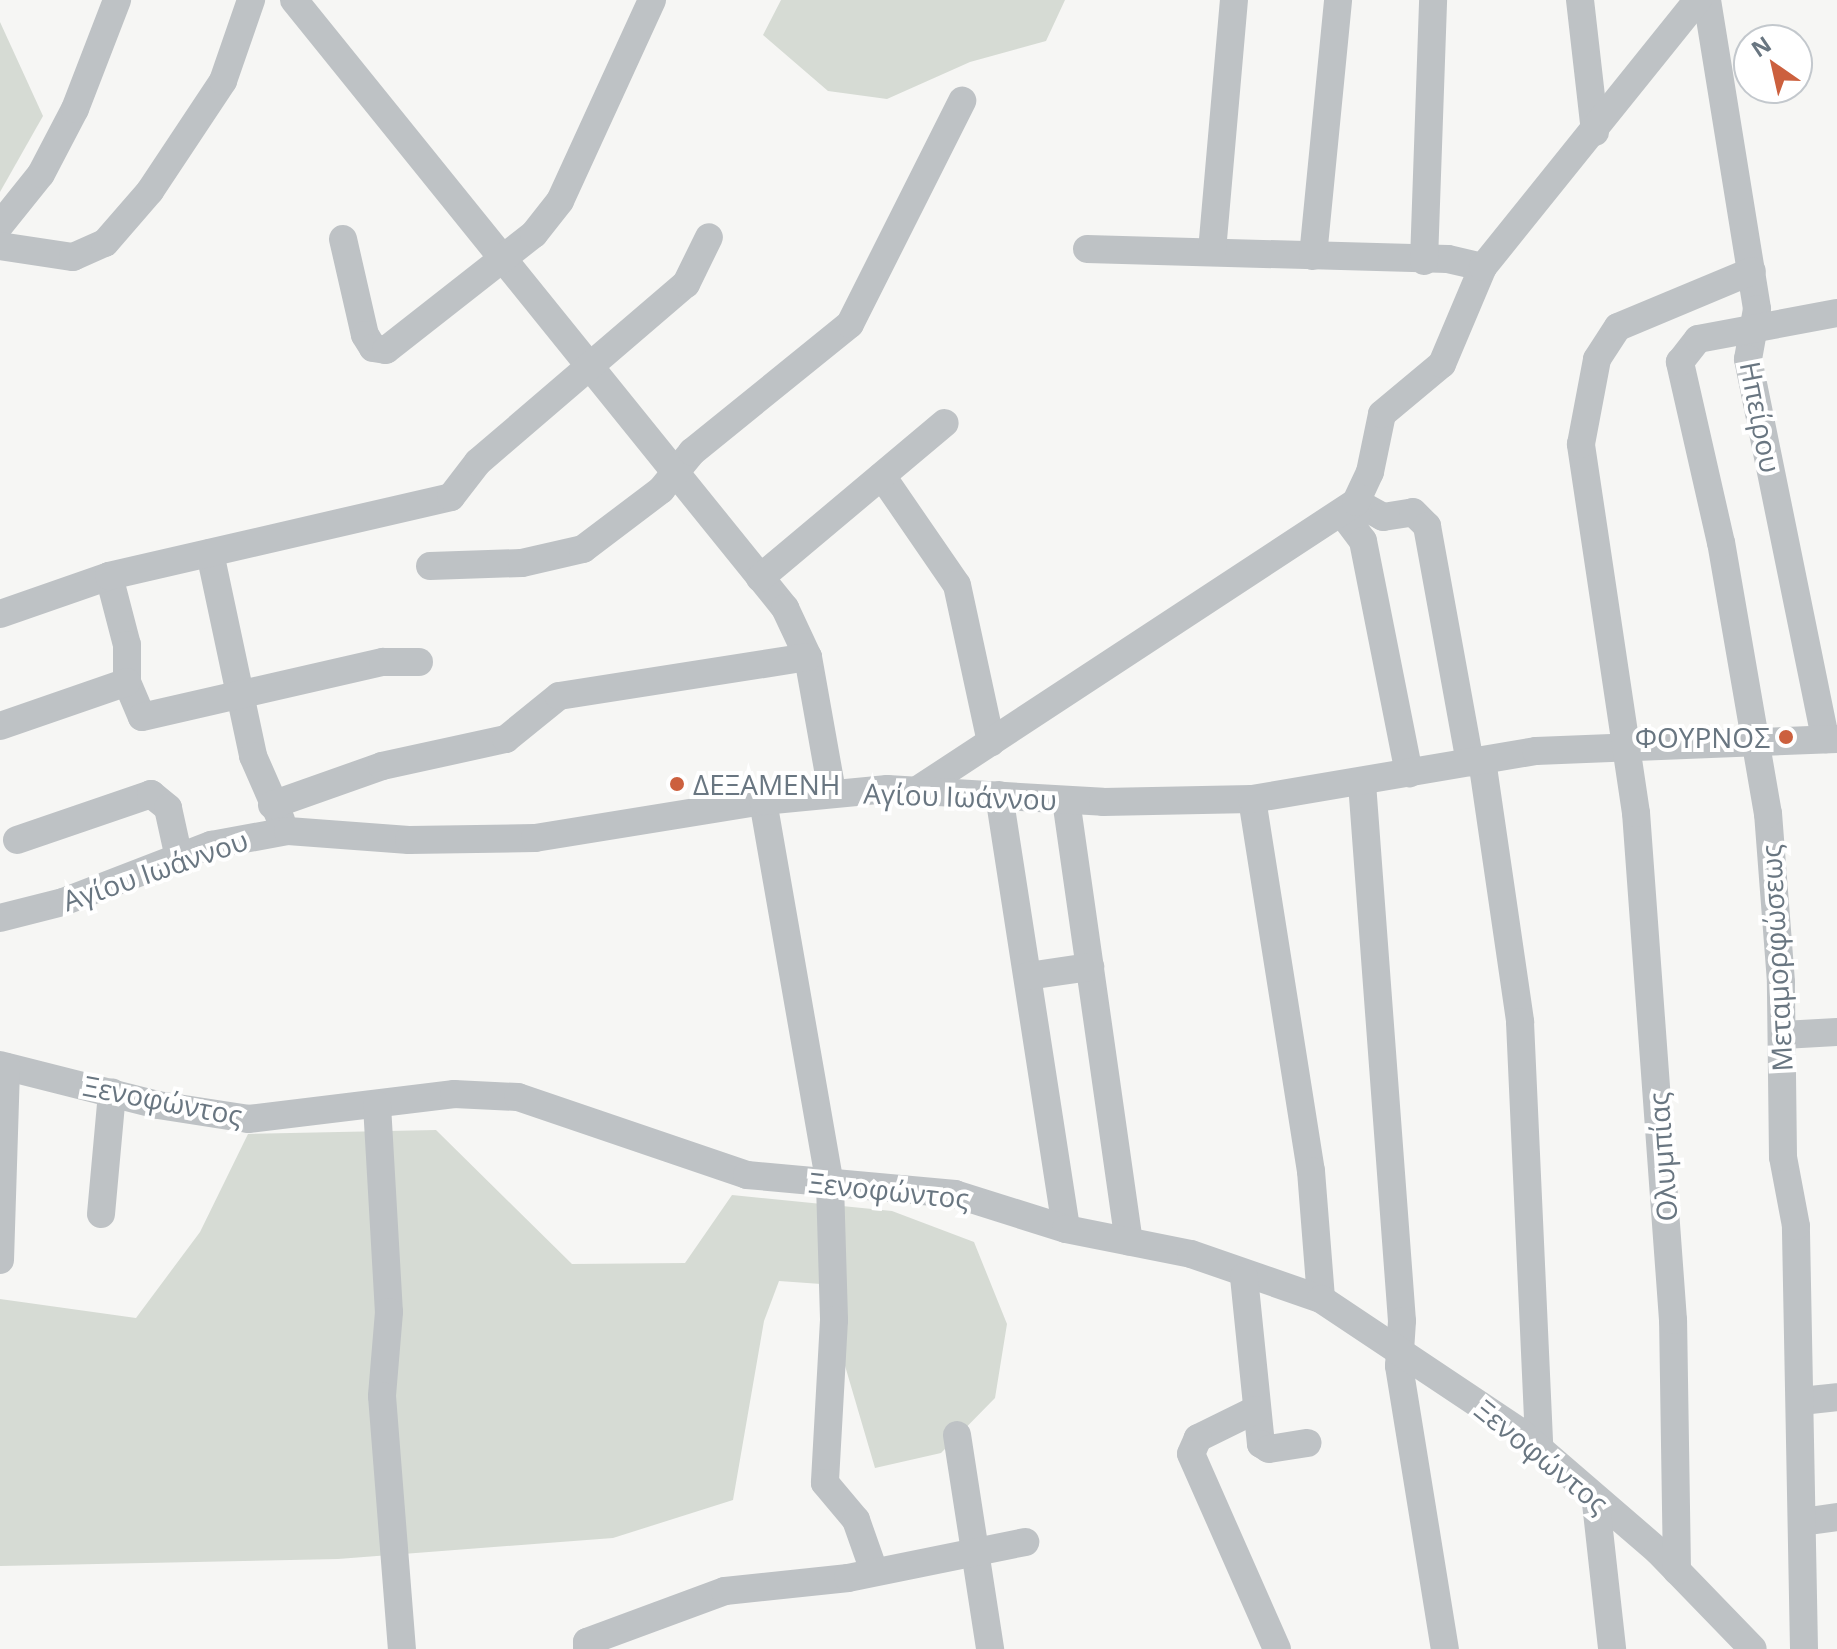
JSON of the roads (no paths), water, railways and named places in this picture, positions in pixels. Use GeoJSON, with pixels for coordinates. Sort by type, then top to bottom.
{"type":"FeatureCollection","features":[{"type":"Feature","properties":{"kind":"street"},"geometry":{"type":"LineString","coordinates":[[0,225],[41,174],[75,109],[117,0]]}},
{"type":"Feature","properties":{"kind":"street"},"geometry":{"type":"LineString","coordinates":[[0,246],[73,257],[105,243],[150,191],[223,81],[251,0]]}},
{"type":"Feature","properties":{"kind":"street"},"geometry":{"type":"LineString","coordinates":[[294,0],[592,363],[785,608],[808,657],[832,792]]}},
{"type":"Feature","properties":{"kind":"street"},"geometry":{"type":"LineString","coordinates":[[343,239],[365,335],[373,348],[386,350],[505,259],[560,201],[652,0]]}},
{"type":"Feature","properties":{"kind":"street"},"geometry":{"type":"LineString","coordinates":[[1212,251],[1234,0]]}},
{"type":"Feature","properties":{"kind":"street"},"geometry":{"type":"LineString","coordinates":[[1313,256],[1338,0]]}},
{"type":"Feature","properties":{"kind":"street"},"geometry":{"type":"LineString","coordinates":[[1424,261],[1433,0]]}},
{"type":"Feature","properties":{"kind":"street"},"geometry":{"type":"LineString","coordinates":[[1580,0],[1595,132]]}},
{"type":"Feature","properties":{"kind":"street"},"geometry":{"type":"LineString","coordinates":[[919,789],[1256,562],[1349,507],[1370,472],[1382,414],[1442,364],[1483,267],[1595,132],[1698,0]]}},
{"type":"Feature","properties":{"kind":"street","name":"Ηπείρου"},"geometry":{"type":"LineString","coordinates":[[1707,0],[1752,271],[1754,329],[1748,359],[1831,739]]}},
{"type":"Feature","properties":{"kind":"street"},"geometry":{"type":"LineString","coordinates":[[430,566],[522,563],[583,549],[677,471],[692,452],[850,324],[962,101]]}},
{"type":"Feature","properties":{"kind":"street"},"geometry":{"type":"LineString","coordinates":[[0,614],[109,576],[451,497],[478,462],[686,284],[709,237]]}},
{"type":"Feature","properties":{"kind":"street"},"geometry":{"type":"LineString","coordinates":[[1087,249],[1212,251],[1424,261],[1483,267]]}},
{"type":"Feature","properties":{"kind":"street","name":"Ολυμπίας"},"geometry":{"type":"LineString","coordinates":[[1677,1571],[1673,1320],[1627,743],[1583,469],[1584,420],[1597,359],[1618,327],[1752,271]]}},
{"type":"Feature","properties":{"kind":"street","name":"Μεταμορφώσεως"},"geometry":{"type":"LineString","coordinates":[[1804,1649],[1796,1226],[1783,1157],[1783,1035],[1758,740],[1680,362],[1698,339],[1837,313]]}},
{"type":"Feature","properties":{"kind":"street"},"geometry":{"type":"LineString","coordinates":[[760,578],[945,423]]}},
{"type":"Feature","properties":{"kind":"street"},"geometry":{"type":"LineString","coordinates":[[882,476],[957,585],[991,742]]}},
{"type":"Feature","properties":{"kind":"street"},"geometry":{"type":"LineString","coordinates":[[1349,507],[1383,517],[1413,512],[1427,526],[1476,761],[1520,1022],[1539,1447]]}},
{"type":"Feature","properties":{"kind":"street"},"geometry":{"type":"LineString","coordinates":[[1349,507],[1363,541],[1409,774]]}},
{"type":"Feature","properties":{"kind":"street"},"geometry":{"type":"LineString","coordinates":[[210,553],[239,696],[272,805],[288,831]]}},
{"type":"Feature","properties":{"kind":"street"},"geometry":{"type":"LineString","coordinates":[[109,576],[127,645],[127,682],[142,717],[383,662],[419,662]]}},
{"type":"Feature","properties":{"kind":"street"},"geometry":{"type":"LineString","coordinates":[[272,805],[382,766],[506,739],[559,696],[808,657]]}},
{"type":"Feature","properties":{"kind":"street"},"geometry":{"type":"LineString","coordinates":[[0,726],[127,682]]}},
{"type":"Feature","properties":{"kind":"street","name":"Αγίου Ιωάννου"},"geometry":{"type":"LineString","coordinates":[[0,918],[211,845],[288,831],[409,840],[535,838],[832,792],[919,789],[1066,800],[1252,799],[1362,783],[1476,761],[1627,743],[1831,739]]}},
{"type":"Feature","properties":{"kind":"street"},"geometry":{"type":"LineString","coordinates":[[1362,783],[1402,1321],[1399,1347],[1445,1649]]}},
{"type":"Feature","properties":{"kind":"street"},"geometry":{"type":"LineString","coordinates":[[17,840],[151,794],[168,808],[179,858]]}},
{"type":"Feature","properties":{"kind":"street"},"geometry":{"type":"LineString","coordinates":[[999,795],[1066,1229]]}},
{"type":"Feature","properties":{"kind":"street"},"geometry":{"type":"LineString","coordinates":[[1252,799],[1311,1171],[1321,1299]]}},
{"type":"Feature","properties":{"kind":"street"},"geometry":{"type":"LineString","coordinates":[[1066,800],[1129,1242]]}},
{"type":"Feature","properties":{"kind":"street"},"geometry":{"type":"LineString","coordinates":[[763,801],[830,1184],[834,1320],[825,1483],[856,1520],[874,1571]]}},
{"type":"Feature","properties":{"kind":"street"},"geometry":{"type":"LineString","coordinates":[[1028,976],[1090,967]]}},
{"type":"Feature","properties":{"kind":"street"},"geometry":{"type":"LineString","coordinates":[[1783,1035],[1837,1032]]}},
{"type":"Feature","properties":{"kind":"street"},"geometry":{"type":"LineString","coordinates":[[0,1260],[3,1066]]}},
{"type":"Feature","properties":{"kind":"street","name":"Ξενοφώντος"},"geometry":{"type":"LineString","coordinates":[[3,1066],[248,1119],[454,1094],[518,1097],[747,1175],[955,1194],[1066,1229],[1191,1254],[1244,1277],[1321,1299],[1399,1347],[1539,1447],[1596,1503],[1677,1571],[1753,1649]]}},
{"type":"Feature","properties":{"kind":"street"},"geometry":{"type":"LineString","coordinates":[[101,1214],[112,1092]]}},
{"type":"Feature","properties":{"kind":"street"},"geometry":{"type":"LineString","coordinates":[[377,1105],[389,1312],[382,1396],[402,1649]]}},
{"type":"Feature","properties":{"kind":"street"},"geometry":{"type":"LineString","coordinates":[[1244,1277],[1255,1410],[1264,1447],[1308,1443]]}},
{"type":"Feature","properties":{"kind":"street"},"geometry":{"type":"LineString","coordinates":[[1801,1401],[1837,1397]]}},
{"type":"Feature","properties":{"kind":"street"},"geometry":{"type":"LineString","coordinates":[[1255,1410],[1198,1438],[1191,1454],[1277,1649]]}},
{"type":"Feature","properties":{"kind":"street"},"geometry":{"type":"LineString","coordinates":[[957,1435],[990,1649]]}},
{"type":"Feature","properties":{"kind":"street"},"geometry":{"type":"LineString","coordinates":[[1596,1503],[1612,1649]]}},
{"type":"Feature","properties":{"kind":"street"},"geometry":{"type":"LineString","coordinates":[[1802,1522],[1837,1517]]}},
{"type":"Feature","properties":{"kind":"street"},"geometry":{"type":"LineString","coordinates":[[587,1649],[587,1642],[725,1591],[874,1571],[1025,1542]]}},
{"type":"Feature","properties":{"kind":"place","name":"ΦΟΥΡΝΟΣ"},"geometry":{"type":"Point","coordinates":[1786,737]}},
{"type":"Feature","properties":{"kind":"place","name":"ΔΕΞΑΜΕΝΗ"},"geometry":{"type":"Point","coordinates":[677,784]}}]}
